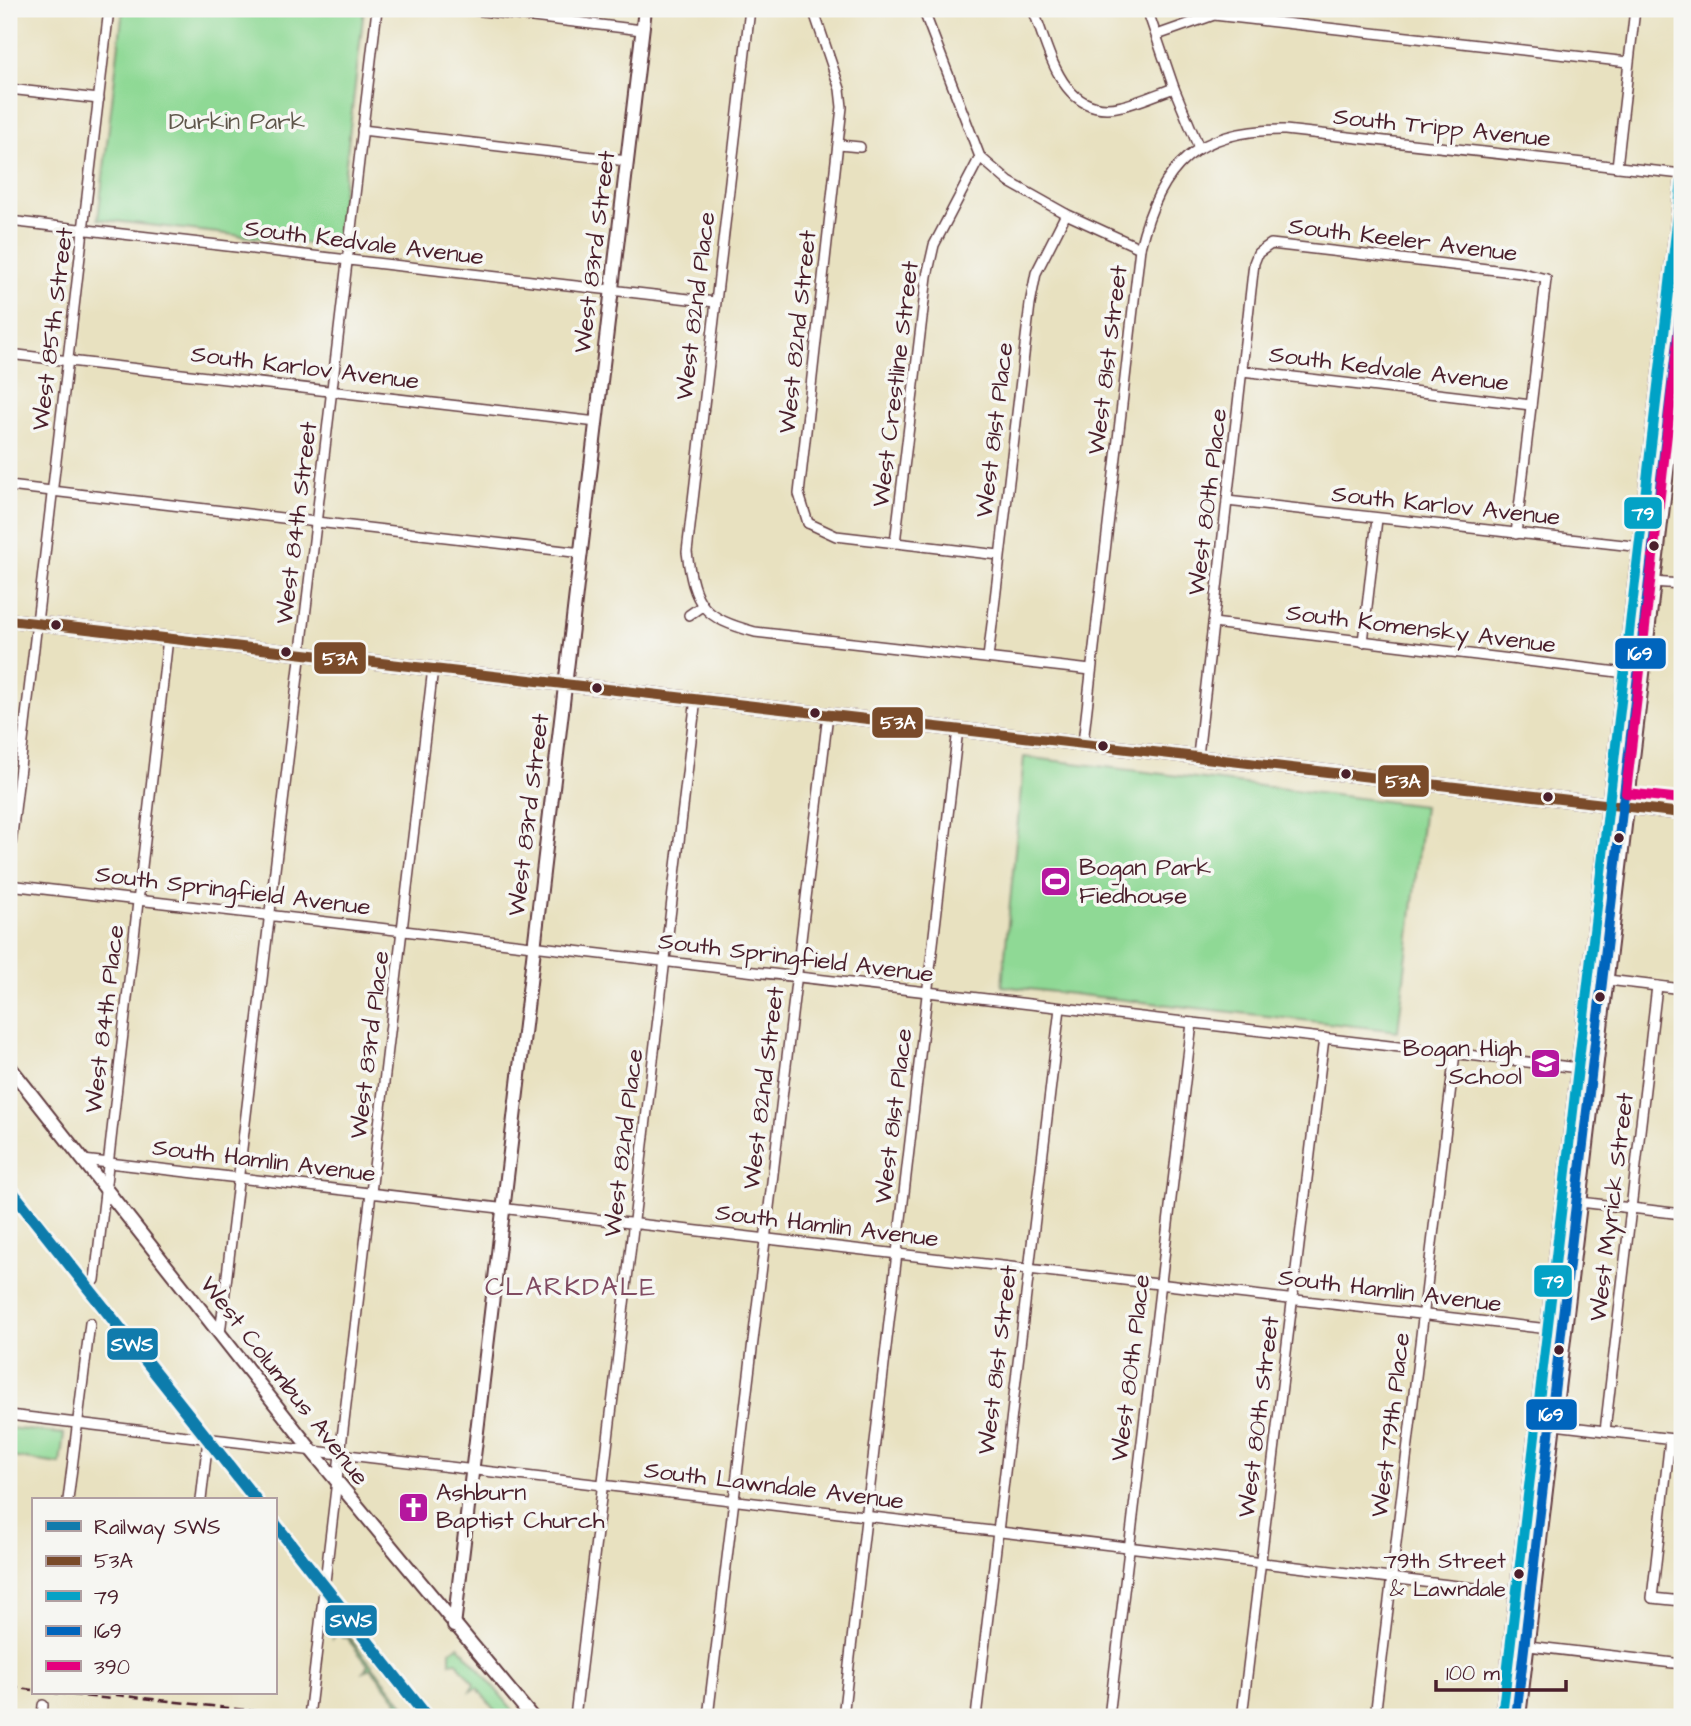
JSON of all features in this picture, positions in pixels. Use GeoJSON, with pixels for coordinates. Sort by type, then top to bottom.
{"type":"FeatureCollection","features":[{"type":"Feature","properties":{"kind":"main road","name":"West 83rd Street"},"geometry":{"type":"LineString","coordinates":[[454,1626],[645,9]]}},
{"type":"Feature","properties":{"kind":"main road"},"geometry":{"type":"LineString","coordinates":[[1502,1717],[1611,805],[1682,181]]}},
{"type":"Feature","properties":{"kind":"main road"},"geometry":{"type":"LineString","coordinates":[[1519,1717],[1630,807],[1682,346]]}},
{"type":"Feature","properties":{"kind":"main road"},"geometry":{"type":"LineString","coordinates":[[9,620],[1682,813]]}},
{"type":"Feature","properties":{"kind":"main road","name":"West Columbus Avenue"},"geometry":{"type":"LineString","coordinates":[[9,1066],[312,1451],[454,1626],[532,1717]]}},
{"type":"Feature","properties":{"kind":"street","name":"West 85th Street"},"geometry":{"type":"LineString","coordinates":[[9,862],[110,9]]}},
{"type":"Feature","properties":{"kind":"street","name":"West 84th Street"},"geometry":{"type":"LineString","coordinates":[[220,1334],[377,9]]}},
{"type":"Feature","properties":{"kind":"street"},"geometry":{"type":"LineString","coordinates":[[465,9],[642,30]]}},
{"type":"Feature","properties":{"kind":"street","name":"West 82nd Place"},"geometry":{"type":"LineString","coordinates":[[702,606],[690,578],[687,552],[750,9]]}},
{"type":"Feature","properties":{"kind":"street","name":"West 82nd Street"},"geometry":{"type":"LineString","coordinates":[[813,9],[840,89],[839,145],[799,494],[804,525],[836,536],[895,543]]}},
{"type":"Feature","properties":{"kind":"street"},"geometry":{"type":"LineString","coordinates":[[923,9],[979,157],[1009,182],[1066,214],[1140,248]]}},
{"type":"Feature","properties":{"kind":"street"},"geometry":{"type":"LineString","coordinates":[[1033,9],[1059,79],[1074,98],[1095,107],[1120,107],[1174,88]]}},
{"type":"Feature","properties":{"kind":"street"},"geometry":{"type":"LineString","coordinates":[[1147,9],[1174,88],[1199,148]]}},
{"type":"Feature","properties":{"kind":"street"},"geometry":{"type":"LineString","coordinates":[[1617,167],[1635,9]]}},
{"type":"Feature","properties":{"kind":"street"},"geometry":{"type":"LineString","coordinates":[[1157,35],[1214,15],[1628,62]]}},
{"type":"Feature","properties":{"kind":"street"},"geometry":{"type":"LineString","coordinates":[[9,89],[99,99]]}},
{"type":"Feature","properties":{"kind":"street"},"geometry":{"type":"LineString","coordinates":[[362,130],[627,161]]}},
{"type":"Feature","properties":{"kind":"street","name":"South Tripp Avenue"},"geometry":{"type":"LineString","coordinates":[[1199,148],[1224,136],[1252,130],[1285,130],[1682,174]]}},
{"type":"Feature","properties":{"kind":"street"},"geometry":{"type":"LineString","coordinates":[[839,145],[860,147]]}},
{"type":"Feature","properties":{"kind":"street","name":"West 81st Street"},"geometry":{"type":"LineString","coordinates":[[1083,743],[1140,248],[1149,211],[1158,191],[1199,148]]}},
{"type":"Feature","properties":{"kind":"street","name":"West Crestline Street"},"geometry":{"type":"LineString","coordinates":[[895,543],[927,276],[934,245],[979,157]]}},
{"type":"Feature","properties":{"kind":"street","name":"West 81st Place"},"geometry":{"type":"LineString","coordinates":[[988,658],[1032,294],[1036,273],[1066,214]]}},
{"type":"Feature","properties":{"kind":"street","name":"South Kedvale Avenue"},"geometry":{"type":"LineString","coordinates":[[9,221],[715,302]]}},
{"type":"Feature","properties":{"kind":"street","name":"South Keeler Avenue"},"geometry":{"type":"LineString","coordinates":[[1258,253],[1271,244],[1548,276],[1531,405]]}},
{"type":"Feature","properties":{"kind":"street","name":"West 80th Place"},"geometry":{"type":"LineString","coordinates":[[1198,756],[1258,253]]}},
{"type":"Feature","properties":{"kind":"street","name":"South Karlov Avenue"},"geometry":{"type":"LineString","coordinates":[[9,354],[597,422]]}},
{"type":"Feature","properties":{"kind":"street","name":"South Kedvale Avenue"},"geometry":{"type":"LineString","coordinates":[[1242,372],[1531,405]]}},
{"type":"Feature","properties":{"kind":"street"},"geometry":{"type":"LineString","coordinates":[[1516,534],[1531,405]]}},
{"type":"Feature","properties":{"kind":"street"},"geometry":{"type":"LineString","coordinates":[[9,486],[582,553]]}},
{"type":"Feature","properties":{"kind":"street","name":"South Karlov Avenue"},"geometry":{"type":"LineString","coordinates":[[1227,501],[1660,549]]}},
{"type":"Feature","properties":{"kind":"street"},"geometry":{"type":"LineString","coordinates":[[1363,642],[1377,519]]}},
{"type":"Feature","properties":{"kind":"street"},"geometry":{"type":"LineString","coordinates":[[895,543],[999,555]]}},
{"type":"Feature","properties":{"kind":"street"},"geometry":{"type":"LineString","coordinates":[[1636,581],[1682,584]]}},
{"type":"Feature","properties":{"kind":"street"},"geometry":{"type":"LineString","coordinates":[[689,615],[702,606],[720,622],[755,632],[1091,670]]}},
{"type":"Feature","properties":{"kind":"street","name":"South Komensky Avenue"},"geometry":{"type":"LineString","coordinates":[[1213,623],[1626,673]]}},
{"type":"Feature","properties":{"kind":"street","name":"West 84th Place"},"geometry":{"type":"LineString","coordinates":[[95,1280],[168,638]]}},
{"type":"Feature","properties":{"kind":"street","name":"West 83rd Place"},"geometry":{"type":"LineString","coordinates":[[309,1717],[433,668]]}},
{"type":"Feature","properties":{"kind":"street","name":"West 82nd Place"},"geometry":{"type":"LineString","coordinates":[[575,1717],[696,698]]}},
{"type":"Feature","properties":{"kind":"street","name":"West 82nd Street"},"geometry":{"type":"LineString","coordinates":[[708,1717],[828,714]]}},
{"type":"Feature","properties":{"kind":"street","name":"West 81st Place"},"geometry":{"type":"LineString","coordinates":[[843,1717],[958,729]]}},
{"type":"Feature","properties":{"kind":"street","name":"South Springfield Avenue"},"geometry":{"type":"LineString","coordinates":[[9,885],[1578,1068]]}},
{"type":"Feature","properties":{"kind":"street"},"geometry":{"type":"LineString","coordinates":[[1608,980],[1682,989]]}},
{"type":"Feature","properties":{"kind":"street","name":"West Myrick Street"},"geometry":{"type":"LineString","coordinates":[[1605,1431],[1657,986]]}},
{"type":"Feature","properties":{"kind":"street","name":"West 81st Street"},"geometry":{"type":"LineString","coordinates":[[976,1717],[1060,1008]]}},
{"type":"Feature","properties":{"kind":"street","name":"West 80th Place"},"geometry":{"type":"LineString","coordinates":[[1109,1717],[1192,1023]]}},
{"type":"Feature","properties":{"kind":"street","name":"West 80th Street"},"geometry":{"type":"LineString","coordinates":[[1242,1717],[1324,1038]]}},
{"type":"Feature","properties":{"kind":"street","name":"West 79th Place"},"geometry":{"type":"LineString","coordinates":[[1376,1717],[1455,1053]]}},
{"type":"Feature","properties":{"kind":"street","name":"South Hamlin Avenue"},"geometry":{"type":"LineString","coordinates":[[83,1160],[1566,1331]]}},
{"type":"Feature","properties":{"kind":"street"},"geometry":{"type":"LineString","coordinates":[[1563,1200],[1682,1214]]}},
{"type":"Feature","properties":{"kind":"street"},"geometry":{"type":"LineString","coordinates":[[68,1498],[90,1323]]}},
{"type":"Feature","properties":{"kind":"street","name":"South Lawndale Avenue"},"geometry":{"type":"LineString","coordinates":[[9,1415],[1534,1595]]}},
{"type":"Feature","properties":{"kind":"street"},"geometry":{"type":"LineString","coordinates":[[1537,1423],[1682,1440]]}},
{"type":"Feature","properties":{"kind":"street"},"geometry":{"type":"LineString","coordinates":[[201,1498],[208,1439]]}},
{"type":"Feature","properties":{"kind":"street"},"geometry":{"type":"LineString","coordinates":[[1670,1439],[1652,1598],[1682,1601]]}},
{"type":"Feature","properties":{"kind":"street"},"geometry":{"type":"LineString","coordinates":[[1511,1644],[1682,1664]]}},
{"type":"Feature","properties":{"kind":"street"},"geometry":{"type":"LineString","coordinates":[[42,1717],[43,1705]]}},
{"type":"Feature","properties":{"kind":"green space","name":"Durkin Park"},"geometry":{"type":"Polygon","coordinates":[[[123,9],[364,9],[336,247],[98,219],[123,9]]]}},
{"type":"Feature","properties":{"kind":"green space"},"geometry":{"type":"Polygon","coordinates":[[[1024,757],[1424,806],[1398,1031],[1002,986],[1024,757]]]}},
{"type":"Feature","properties":{"kind":"green space"},"geometry":{"type":"Polygon","coordinates":[[[9,1428],[64,1434],[60,1464],[11,1457],[9,1462],[9,1428]]]}},
{"type":"Feature","properties":{"kind":"green space"},"geometry":{"type":"Polygon","coordinates":[[[334,1619],[414,1717],[391,1717],[392,1708],[398,1702],[371,1668],[364,1671],[368,1665],[346,1637],[343,1638],[338,1633],[333,1638],[334,1619]]]}},
{"type":"Feature","properties":{"kind":"green space"},"geometry":{"type":"Polygon","coordinates":[[[459,1646],[519,1717],[500,1717],[477,1688],[470,1691],[474,1684],[456,1661],[450,1663],[450,1651],[459,1646]]]}},
{"type":"Feature","properties":{"kind":"railway"},"geometry":{"type":"LineString","coordinates":[[9,1687],[32,1690]]}},
{"type":"Feature","properties":{"kind":"railway"},"geometry":{"type":"LineString","coordinates":[[64,1694],[111,1699]]}},
{"type":"Feature","properties":{"kind":"railway"},"geometry":{"type":"LineString","coordinates":[[109,1694],[306,1717]]}},
{"type":"Feature","properties":{"kind":"rail line","name":"SWS"},"geometry":{"type":"LineString","coordinates":[[9,1188],[254,1498]]}},
{"type":"Feature","properties":{"kind":"rail line","name":"SWS"},"geometry":{"type":"LineString","coordinates":[[276,1525],[427,1717]]}},
{"type":"Feature","properties":{"kind":"transit line","name":"79"},"geometry":{"type":"LineString","coordinates":[[1502,1717],[1682,181]]}},
{"type":"Feature","properties":{"kind":"transit line","name":"169"},"geometry":{"type":"LineString","coordinates":[[1516,1717],[1682,299]]}},
{"type":"Feature","properties":{"kind":"transit line","name":"390"},"geometry":{"type":"LineString","coordinates":[[1682,303],[1626,793],[1682,799]]}},
{"type":"Feature","properties":{"kind":"transit line","name":"53A"},"geometry":{"type":"LineString","coordinates":[[9,620],[1682,813]]}},
{"type":"Feature","properties":{"kind":"place","name":"Bogan Park Fiedhouse"},"geometry":{"type":"Point","coordinates":[1056,882]}},
{"type":"Feature","properties":{"kind":"place","name":"Bogan High School"},"geometry":{"type":"Point","coordinates":[1545,1063]}},
{"type":"Feature","properties":{"kind":"place","name":"Ashburn Baptist Church"},"geometry":{"type":"Point","coordinates":[413,1507]}},
{"type":"Feature","properties":{"kind":"place","name":"79th Street & Lawndale"},"geometry":{"type":"Point","coordinates":[1519,1574]}},
{"type":"Feature","properties":{"kind":"district","name":"CLARKDALE"},"geometry":{"type":"Point","coordinates":[571,1287]}}]}
